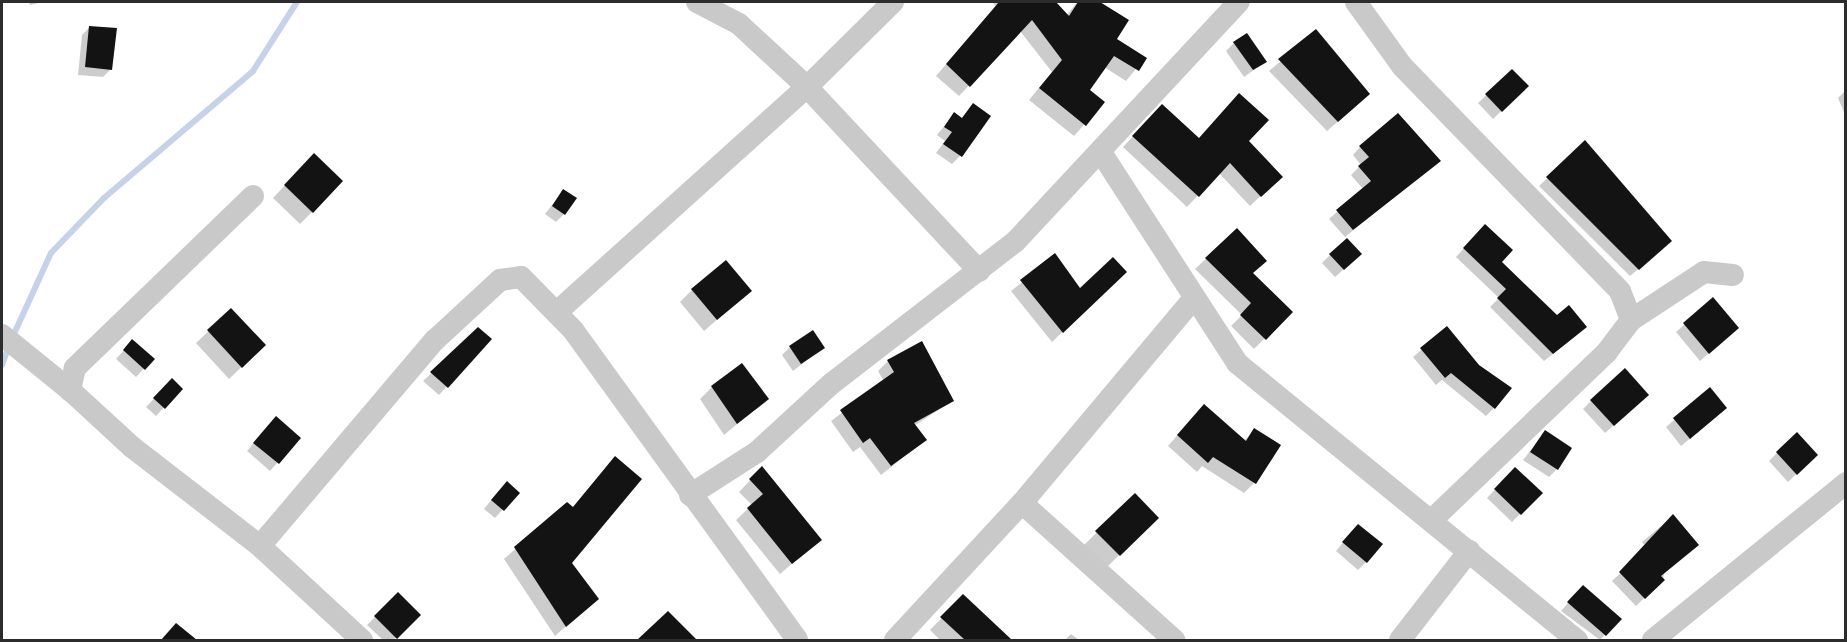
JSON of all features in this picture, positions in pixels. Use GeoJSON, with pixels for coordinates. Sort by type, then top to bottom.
{"type":"FeatureCollection","features":[{"type":"Feature","properties":{"kind":"street"},"geometry":{"type":"LineString","coordinates":[[696,2],[739,24],[807,87],[979,271]]}},
{"type":"Feature","properties":{"kind":"street"},"geometry":{"type":"LineString","coordinates":[[558,311],[807,87],[893,2]]}},
{"type":"Feature","properties":{"kind":"street"},"geometry":{"type":"LineString","coordinates":[[690,495],[757,452],[831,384],[979,271],[1102,154],[1239,2]]}},
{"type":"Feature","properties":{"kind":"street"},"geometry":{"type":"LineString","coordinates":[[1356,2],[1402,66],[1620,291],[1631,320]]}},
{"type":"Feature","properties":{"kind":"street"},"geometry":{"type":"LineString","coordinates":[[1102,154],[1193,299],[1237,363],[1433,519],[1576,640]]}},
{"type":"Feature","properties":{"kind":"street"},"geometry":{"type":"LineString","coordinates":[[70,390],[75,368],[253,196]]}},
{"type":"Feature","properties":{"kind":"street"},"geometry":{"type":"LineString","coordinates":[[1433,519],[1607,352],[1631,320],[1704,272],[1733,275]]}},
{"type":"Feature","properties":{"kind":"street"},"geometry":{"type":"LineString","coordinates":[[260,546],[435,340],[500,280],[521,277],[558,311],[648,428],[690,495],[797,640]]}},
{"type":"Feature","properties":{"kind":"street"},"geometry":{"type":"LineString","coordinates":[[895,640],[1022,503],[1193,299]]}},
{"type":"Feature","properties":{"kind":"street"},"geometry":{"type":"LineString","coordinates":[[2,335],[70,390],[132,447],[260,546],[362,640]]}},
{"type":"Feature","properties":{"kind":"street"},"geometry":{"type":"LineString","coordinates":[[1653,640],[1845,483]]}},
{"type":"Feature","properties":{"kind":"street"},"geometry":{"type":"LineString","coordinates":[[1022,503],[1174,640]]}},
{"type":"Feature","properties":{"kind":"street"},"geometry":{"type":"LineString","coordinates":[[1400,640],[1469,551]]}},
{"type":"Feature","properties":{"kind":"building"},"geometry":{"type":"Polygon","coordinates":[[[999,2],[1056,2],[1069,16],[1078,2],[1100,2],[1129,20],[1117,39],[1147,58],[1139,71],[1114,56],[1090,90],[1105,102],[1086,126],[1039,88],[1062,60],[1032,20],[970,87],[946,64],[999,2]]]}},
{"type":"Feature","properties":{"kind":"building"},"geometry":{"type":"Polygon","coordinates":[[[89,26],[117,28],[112,70],[85,67],[89,26]]]}},
{"type":"Feature","properties":{"kind":"building"},"geometry":{"type":"Polygon","coordinates":[[[1316,29],[1370,94],[1338,122],[1278,59],[1316,29]]]}},
{"type":"Feature","properties":{"kind":"building"},"geometry":{"type":"Polygon","coordinates":[[[1247,33],[1267,62],[1253,70],[1233,42],[1247,33]]]}},
{"type":"Feature","properties":{"kind":"building"},"geometry":{"type":"Polygon","coordinates":[[[1512,69],[1529,86],[1502,112],[1485,94],[1512,69]]]}},
{"type":"Feature","properties":{"kind":"building"},"geometry":{"type":"Polygon","coordinates":[[[1239,93],[1269,120],[1249,141],[1283,177],[1261,197],[1230,163],[1199,197],[1132,136],[1162,104],[1199,138],[1239,93]]]}},
{"type":"Feature","properties":{"kind":"building"},"geometry":{"type":"Polygon","coordinates":[[[973,103],[991,116],[962,157],[943,144],[952,132],[944,127],[954,112],[962,118],[973,103]]]}},
{"type":"Feature","properties":{"kind":"building"},"geometry":{"type":"Polygon","coordinates":[[[1398,113],[1441,161],[1353,230],[1336,210],[1371,181],[1358,166],[1369,157],[1359,146],[1398,113]]]}},
{"type":"Feature","properties":{"kind":"building"},"geometry":{"type":"Polygon","coordinates":[[[1585,140],[1672,241],[1639,270],[1546,177],[1585,140]]]}},
{"type":"Feature","properties":{"kind":"building"},"geometry":{"type":"Polygon","coordinates":[[[314,153],[343,181],[313,213],[284,185],[314,153]]]}},
{"type":"Feature","properties":{"kind":"building"},"geometry":{"type":"Polygon","coordinates":[[[563,189],[577,198],[565,215],[552,206],[563,189]]]}},
{"type":"Feature","properties":{"kind":"building"},"geometry":{"type":"Polygon","coordinates":[[[1485,224],[1513,250],[1502,262],[1557,315],[1569,305],[1587,327],[1553,354],[1497,298],[1506,289],[1463,248],[1485,224]]]}},
{"type":"Feature","properties":{"kind":"building"},"geometry":{"type":"Polygon","coordinates":[[[1237,228],[1267,261],[1253,273],[1293,312],[1266,340],[1240,315],[1251,303],[1205,258],[1237,228]]]}},
{"type":"Feature","properties":{"kind":"building"},"geometry":{"type":"Polygon","coordinates":[[[1347,238],[1362,254],[1344,270],[1329,254],[1347,238]]]}},
{"type":"Feature","properties":{"kind":"building"},"geometry":{"type":"Polygon","coordinates":[[[1055,253],[1080,288],[1113,257],[1127,272],[1063,333],[1020,280],[1055,253]]]}},
{"type":"Feature","properties":{"kind":"building"},"geometry":{"type":"Polygon","coordinates":[[[726,260],[752,291],[717,320],[691,289],[726,260]]]}},
{"type":"Feature","properties":{"kind":"building"},"geometry":{"type":"Polygon","coordinates":[[[1713,297],[1739,328],[1709,354],[1683,323],[1713,297]]]}},
{"type":"Feature","properties":{"kind":"building"},"geometry":{"type":"Polygon","coordinates":[[[231,308],[266,345],[242,368],[207,330],[231,308]]]}},
{"type":"Feature","properties":{"kind":"building"},"geometry":{"type":"Polygon","coordinates":[[[1447,326],[1479,365],[1512,388],[1495,409],[1451,373],[1445,378],[1420,348],[1447,326]]]}},
{"type":"Feature","properties":{"kind":"building"},"geometry":{"type":"Polygon","coordinates":[[[478,327],[492,339],[448,388],[430,372],[478,327]]]}},
{"type":"Feature","properties":{"kind":"building"},"geometry":{"type":"Polygon","coordinates":[[[813,330],[825,348],[801,364],[789,346],[813,330]]]}},
{"type":"Feature","properties":{"kind":"building"},"geometry":{"type":"Polygon","coordinates":[[[132,339],[155,359],[145,370],[123,350],[132,339]]]}},
{"type":"Feature","properties":{"kind":"building"},"geometry":{"type":"Polygon","coordinates":[[[922,341],[954,401],[914,423],[927,440],[891,466],[870,438],[863,443],[840,410],[894,372],[887,360],[922,341]]]}},
{"type":"Feature","properties":{"kind":"building"},"geometry":{"type":"Polygon","coordinates":[[[742,363],[769,399],[737,424],[711,386],[742,363]]]}},
{"type":"Feature","properties":{"kind":"building"},"geometry":{"type":"Polygon","coordinates":[[[1625,368],[1649,395],[1614,426],[1590,400],[1625,368]]]}},
{"type":"Feature","properties":{"kind":"building"},"geometry":{"type":"Polygon","coordinates":[[[172,378],[183,389],[165,409],[153,398],[172,378]]]}},
{"type":"Feature","properties":{"kind":"building"},"geometry":{"type":"Polygon","coordinates":[[[1710,387],[1727,408],[1690,439],[1673,418],[1710,387]]]}},
{"type":"Feature","properties":{"kind":"building"},"geometry":{"type":"Polygon","coordinates":[[[1204,404],[1246,441],[1254,428],[1281,445],[1256,484],[1213,457],[1208,463],[1177,435],[1204,404]]]}},
{"type":"Feature","properties":{"kind":"building"},"geometry":{"type":"Polygon","coordinates":[[[276,416],[301,438],[279,464],[253,443],[276,416]]]}},
{"type":"Feature","properties":{"kind":"building"},"geometry":{"type":"Polygon","coordinates":[[[1545,430],[1572,448],[1558,470],[1530,452],[1545,430]]]}},
{"type":"Feature","properties":{"kind":"building"},"geometry":{"type":"Polygon","coordinates":[[[1797,432],[1818,455],[1797,475],[1776,452],[1797,432]]]}},
{"type":"Feature","properties":{"kind":"building"},"geometry":{"type":"Polygon","coordinates":[[[615,456],[642,479],[572,563],[599,599],[566,627],[514,547],[567,502],[573,507],[615,456]]]}},
{"type":"Feature","properties":{"kind":"building"},"geometry":{"type":"Polygon","coordinates":[[[762,466],[822,540],[792,564],[747,508],[763,494],[749,479],[762,466]]]}},
{"type":"Feature","properties":{"kind":"building"},"geometry":{"type":"Polygon","coordinates":[[[1515,467],[1543,493],[1521,515],[1494,489],[1515,467]]]}},
{"type":"Feature","properties":{"kind":"building"},"geometry":{"type":"Polygon","coordinates":[[[507,481],[520,493],[504,511],[491,500],[507,481]]]}},
{"type":"Feature","properties":{"kind":"building"},"geometry":{"type":"Polygon","coordinates":[[[1135,493],[1159,518],[1120,556],[1095,531],[1135,493]]]}},
{"type":"Feature","properties":{"kind":"building"},"geometry":{"type":"Polygon","coordinates":[[[1673,514],[1699,545],[1661,576],[1665,580],[1645,599],[1619,572],[1673,514]]]}},
{"type":"Feature","properties":{"kind":"building"},"geometry":{"type":"Polygon","coordinates":[[[1358,524],[1383,544],[1367,563],[1342,542],[1358,524]]]}},
{"type":"Feature","properties":{"kind":"building"},"geometry":{"type":"Polygon","coordinates":[[[1583,585],[1622,619],[1606,636],[1567,602],[1583,585]]]}},
{"type":"Feature","properties":{"kind":"building"},"geometry":{"type":"Polygon","coordinates":[[[398,592],[421,615],[397,639],[374,616],[398,592]]]}},
{"type":"Feature","properties":{"kind":"building"},"geometry":{"type":"Polygon","coordinates":[[[963,594],[1012,640],[965,640],[940,617],[963,594]]]}},
{"type":"Feature","properties":{"kind":"building"},"geometry":{"type":"Polygon","coordinates":[[[668,611],[697,640],[637,640],[668,611]]]}},
{"type":"Feature","properties":{"kind":"building"},"geometry":{"type":"Polygon","coordinates":[[[176,623],[197,640],[161,640],[176,623]]]}},
{"type":"Feature","properties":{"kind":"waterway"},"geometry":{"type":"LineString","coordinates":[[13,336],[51,253],[104,198],[253,71],[297,2]]}},
{"type":"Feature","properties":{"kind":"waterway"},"geometry":{"type":"LineString","coordinates":[[2,365],[9,346]]}}]}
